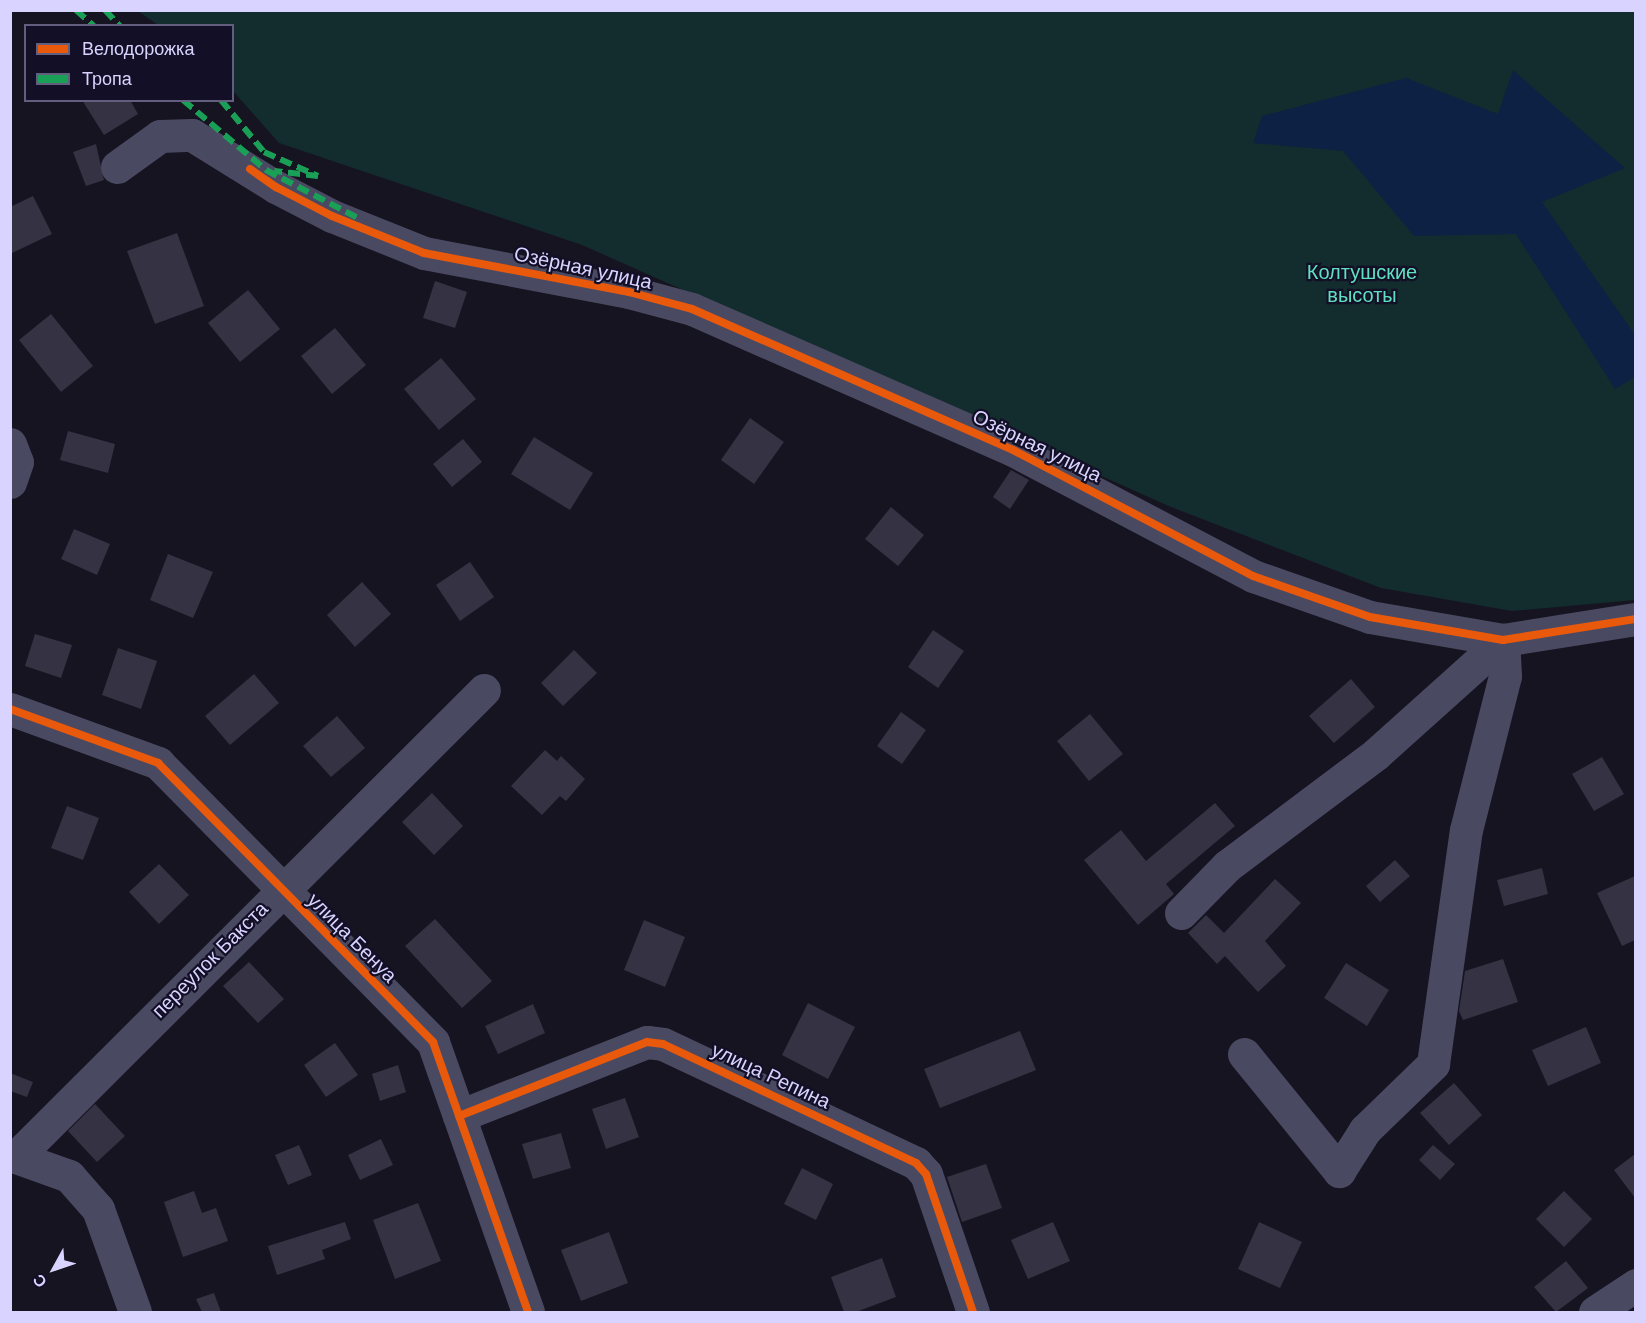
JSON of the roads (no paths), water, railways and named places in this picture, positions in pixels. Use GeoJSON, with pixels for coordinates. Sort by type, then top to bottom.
{"type":"FeatureCollection","features":[{"type":"Feature","properties":{"kind":"street","name":"Озёрная улица"},"geometry":{"type":"LineString","coordinates":[[117,167],[160,136],[192,135],[276,187],[332,216],[424,253],[629,292],[692,309],[1012,450],[1253,576],[1370,617],[1503,640],[1635,619]]}},
{"type":"Feature","properties":{"kind":"street"},"geometry":{"type":"LineString","coordinates":[[10,444],[17,462],[10,482]]}},
{"type":"Feature","properties":{"kind":"street"},"geometry":{"type":"LineString","coordinates":[[1181,913],[1227,866],[1376,754],[1503,640]]}},
{"type":"Feature","properties":{"kind":"street"},"geometry":{"type":"LineString","coordinates":[[1244,1054],[1339,1171],[1365,1130],[1433,1064],[1466,830],[1505,676],[1503,640]]}},
{"type":"Feature","properties":{"kind":"street","name":"переулок Бакста"},"geometry":{"type":"LineString","coordinates":[[13,1156],[484,690]]}},
{"type":"Feature","properties":{"kind":"street","name":"улица Бенуа"},"geometry":{"type":"LineString","coordinates":[[10,709],[158,763],[433,1042],[528,1312]]}},
{"type":"Feature","properties":{"kind":"street","name":"улица Репина"},"geometry":{"type":"LineString","coordinates":[[459,1116],[648,1042],[663,1044],[916,1163],[926,1174],[973,1312]]}},
{"type":"Feature","properties":{"kind":"street"},"geometry":{"type":"LineString","coordinates":[[13,1156],[69,1176],[98,1209],[135,1312]]}},
{"type":"Feature","properties":{"kind":"street"},"geometry":{"type":"LineString","coordinates":[[1595,1312],[1635,1285]]}},
{"type":"Feature","properties":{"kind":"water"},"geometry":{"type":"Polygon","coordinates":[[[1513,70],[1625,168],[1542,202],[1635,335],[1635,377],[1615,389],[1516,234],[1414,236],[1343,151],[1253,143],[1262,116],[1406,78],[1498,114],[1513,70]]]}},
{"type":"Feature","properties":{"kind":"park label","name":"Колтушские высоты"},"geometry":{"type":"Point","coordinates":[1362,284]}}]}
